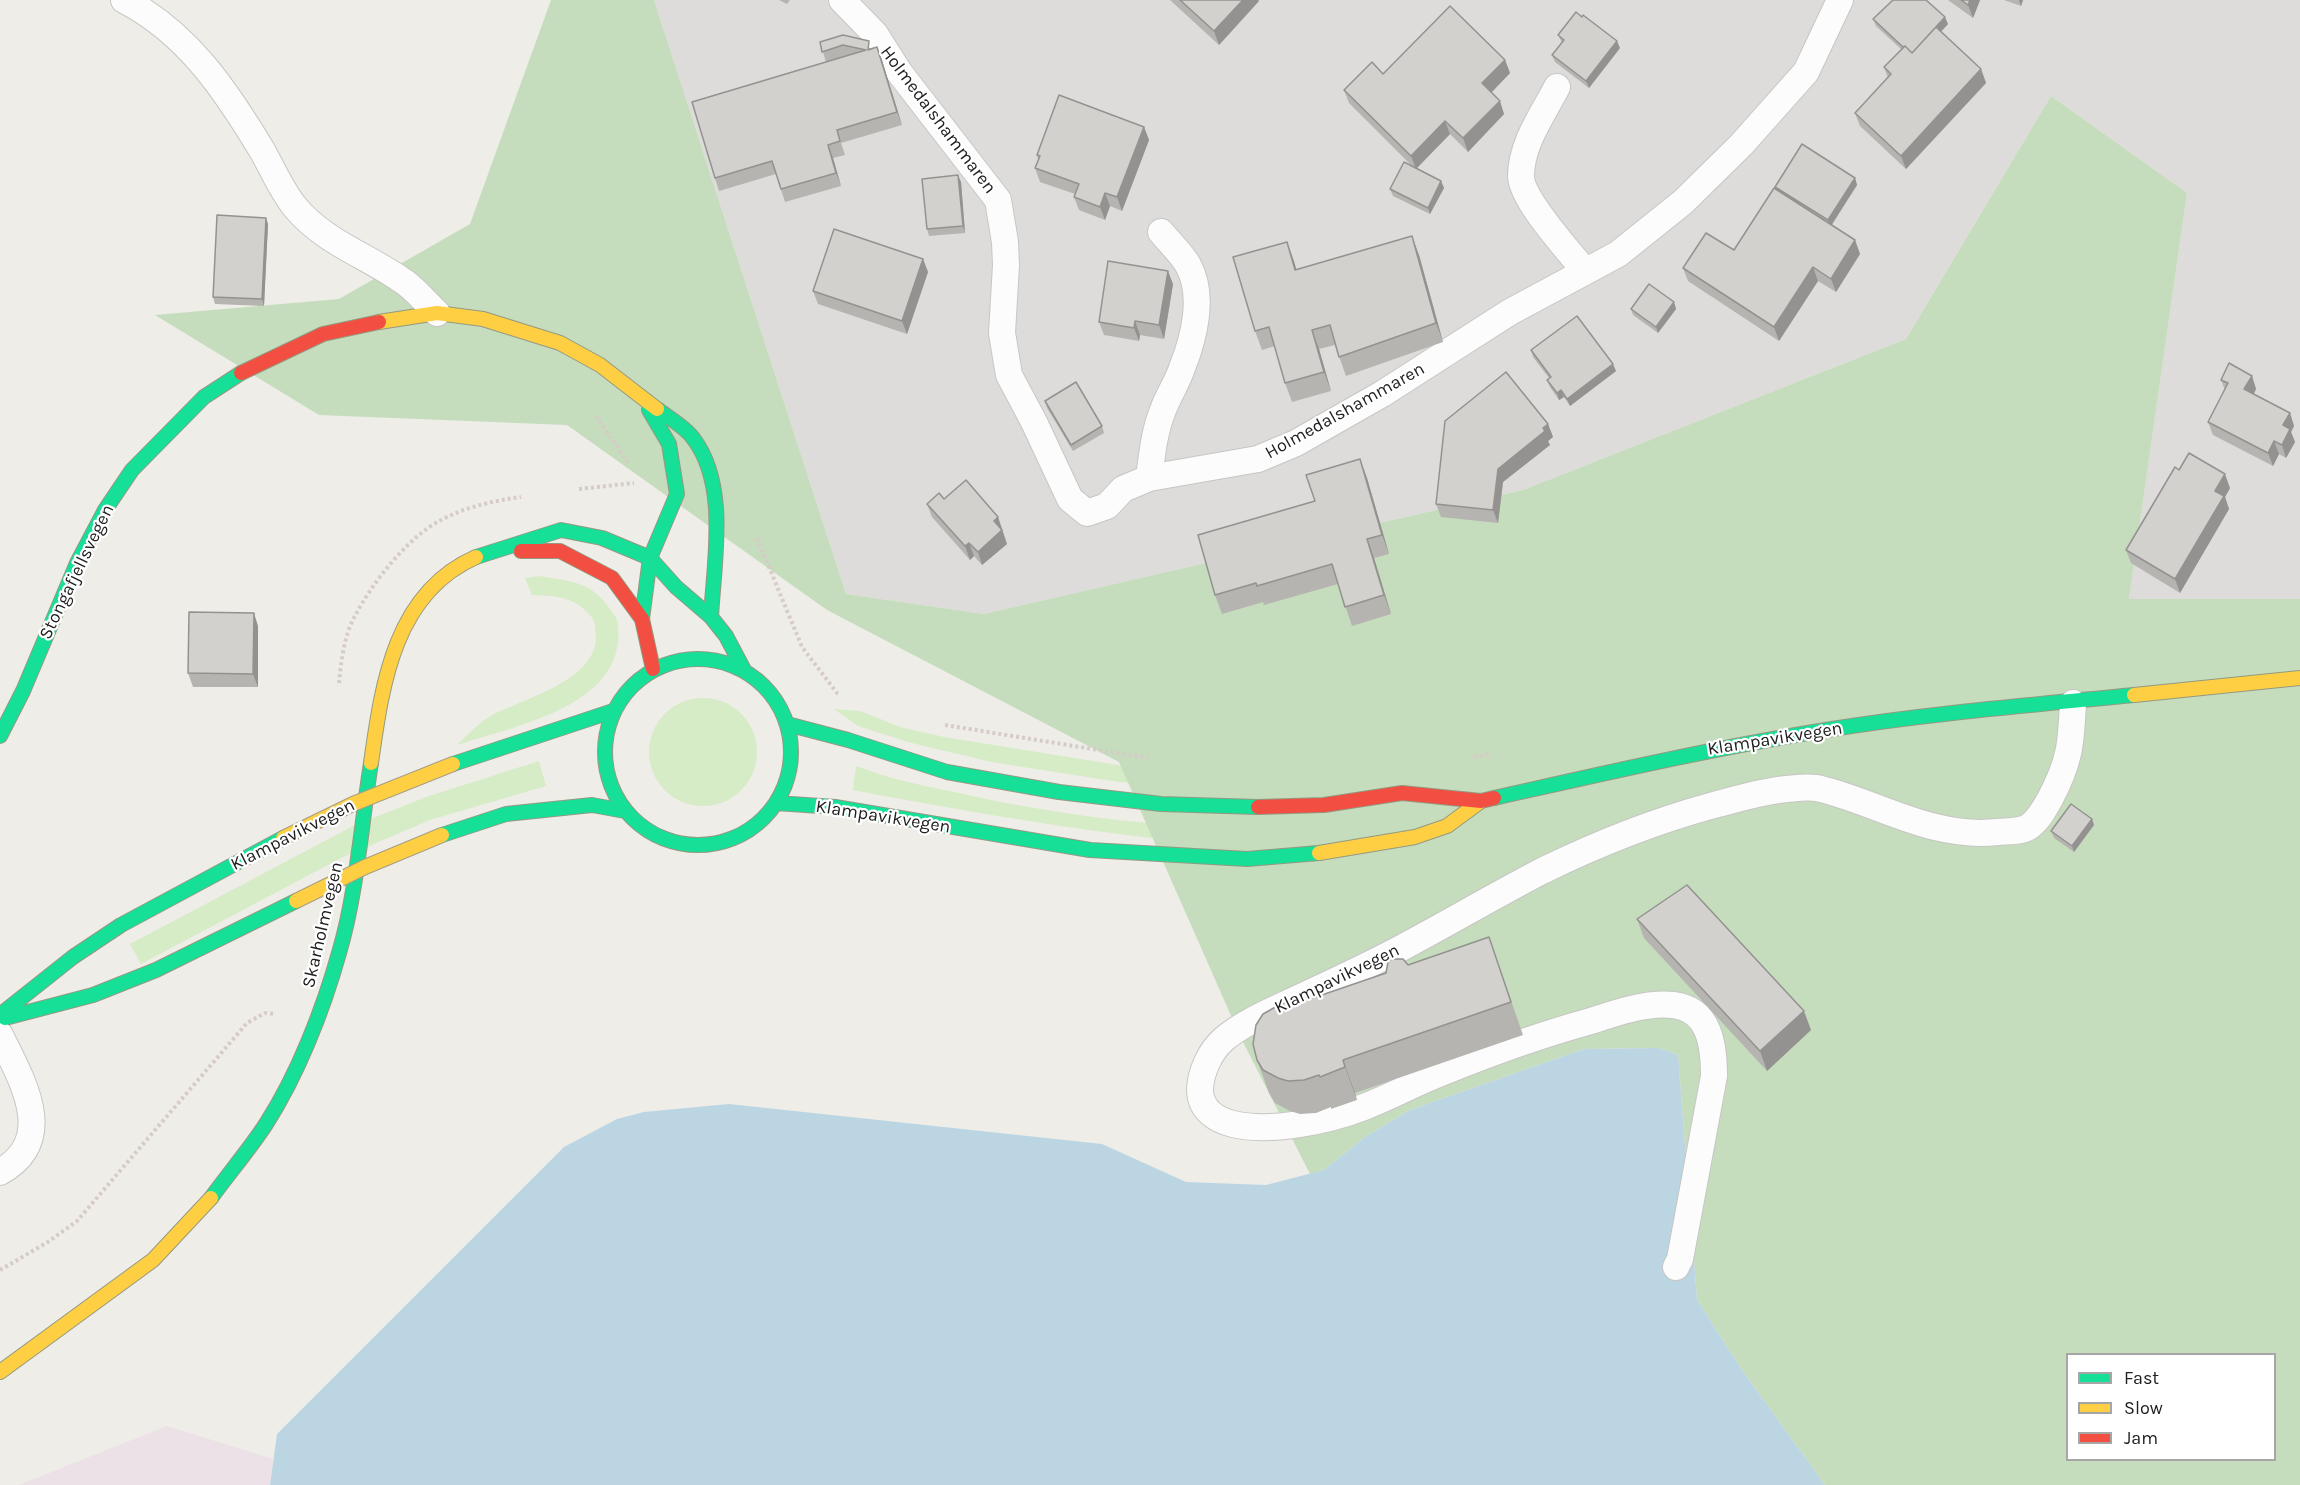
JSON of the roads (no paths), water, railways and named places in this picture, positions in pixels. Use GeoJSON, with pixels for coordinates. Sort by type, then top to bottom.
{"type":"FeatureCollection","features":[{"type":"Feature","properties":{"kind":"main road","name":"Stongafjellsvegen"},"geometry":{"type":"LineString","coordinates":[[0,736],[23,691],[77,563],[105,510],[132,470],[165,434],[204,397],[244,370],[323,334],[382,321],[437,313],[483,319],[560,343],[600,365],[692,436],[707,459],[717,504],[711,617]]}},
{"type":"Feature","properties":{"kind":"main road","name":"Stongafjellsvegen"},"geometry":{"type":"LineString","coordinates":[[642,398],[669,444],[677,494],[650,558],[642,619]]}},
{"type":"Feature","properties":{"kind":"main road","name":"Skarholmvegen"},"geometry":{"type":"LineString","coordinates":[[0,1372],[153,1260],[203,1208],[266,1124],[300,1060],[324,1002],[340,951],[351,897],[381,692],[394,648],[410,618],[433,587],[458,565],[496,550],[561,530],[602,538],[650,558],[676,587],[711,617],[726,636],[744,670]]}},
{"type":"Feature","properties":{"kind":"main road","name":"Skarholmvegen"},"geometry":{"type":"LineString","coordinates":[[496,550],[560,551],[612,578],[642,619],[653,669]]}},
{"type":"Feature","properties":{"kind":"main road"},"geometry":{"type":"LineString","coordinates":[[699,658],[722,662],[744,670],[770,693],[780,707],[787,724],[791,750],[787,778],[776,803],[762,820],[744,833],[724,841],[702,845],[680,844],[660,837],[640,826],[625,811],[612,788],[605,762],[605,736],[613,711],[630,687],[653,669],[675,661],[699,658]]}},
{"type":"Feature","properties":{"kind":"main road","name":"Klampavikvegen"},"geometry":{"type":"LineString","coordinates":[[787,724],[848,740],[947,772],[1059,792],[1161,804],[1252,807],[1324,805],[1402,794],[1481,801],[1699,752],[1918,717],[2073,703],[2300,678]]}},
{"type":"Feature","properties":{"kind":"main road","name":"Klampavikvegen"},"geometry":{"type":"LineString","coordinates":[[0,1017],[73,957],[121,925],[283,838],[353,804],[453,764],[613,711]]}},
{"type":"Feature","properties":{"kind":"main road","name":"Klampavikvegen"},"geometry":{"type":"LineString","coordinates":[[776,803],[835,807],[1090,850],[1247,859],[1328,852],[1415,837],[1447,826],[1481,801]]}},
{"type":"Feature","properties":{"kind":"main road","name":"Klampavikvegen"},"geometry":{"type":"LineString","coordinates":[[0,1017],[93,995],[135,978],[365,867],[442,835],[506,814],[592,805],[625,811]]}},
{"type":"Feature","properties":{"kind":"lane"},"geometry":{"type":"LineString","coordinates":[[124,0],[140,8],[173,33],[202,61],[237,110],[295,207],[327,236],[402,279],[437,313]]}},
{"type":"Feature","properties":{"kind":"lane","name":"Holmedalshammaren"},"geometry":{"type":"LineString","coordinates":[[842,0],[875,34],[899,72],[998,200],[1005,242],[1002,333],[1009,375],[1070,499],[1087,513],[1107,506],[1123,489],[1149,478],[1258,459],[1296,443],[1382,394],[1510,312],[1584,270],[1618,254],[1683,202],[1741,145],[1806,72],[1840,0]]}},
{"type":"Feature","properties":{"kind":"lane"},"geometry":{"type":"LineString","coordinates":[[1557,87],[1532,135],[1523,160],[1521,178],[1528,198],[1584,270]]}},
{"type":"Feature","properties":{"kind":"lane"},"geometry":{"type":"LineString","coordinates":[[1149,478],[1155,435],[1163,410],[1182,369],[1196,316],[1196,291],[1188,265],[1161,232]]}},
{"type":"Feature","properties":{"kind":"lane","name":"Klampavikvegen"},"geometry":{"type":"LineString","coordinates":[[1676,1267],[1680,1259],[1714,1076],[1714,1051],[1709,1032],[1702,1020],[1692,1011],[1674,1005],[1634,1008],[1547,1033],[1438,1074],[1363,1108],[1324,1119],[1278,1126],[1245,1127],[1224,1121],[1211,1114],[1202,1102],[1200,1088],[1203,1072],[1223,1040],[1254,1020],[1386,956],[1545,870],[1639,829],[1700,809],[1770,790],[1816,787],[1916,824],[1949,831],[1982,834],[2015,831],[2029,827],[2043,812],[2067,762],[2072,738],[2073,703]]}},
{"type":"Feature","properties":{"kind":"lane"},"geometry":{"type":"LineString","coordinates":[[0,1035],[29,1096],[33,1126],[24,1151],[12,1165],[0,1172]]}},
{"type":"Feature","properties":{"kind":"water"},"geometry":{"type":"Polygon","coordinates":[[[1659,1048],[1678,1055],[1697,1300],[1744,1373],[1825,1485],[270,1485],[277,1434],[564,1147],[617,1119],[644,1112],[729,1104],[1102,1144],[1186,1182],[1266,1185],[1324,1170],[1365,1137],[1410,1110],[1584,1049],[1659,1048]]]}}]}
